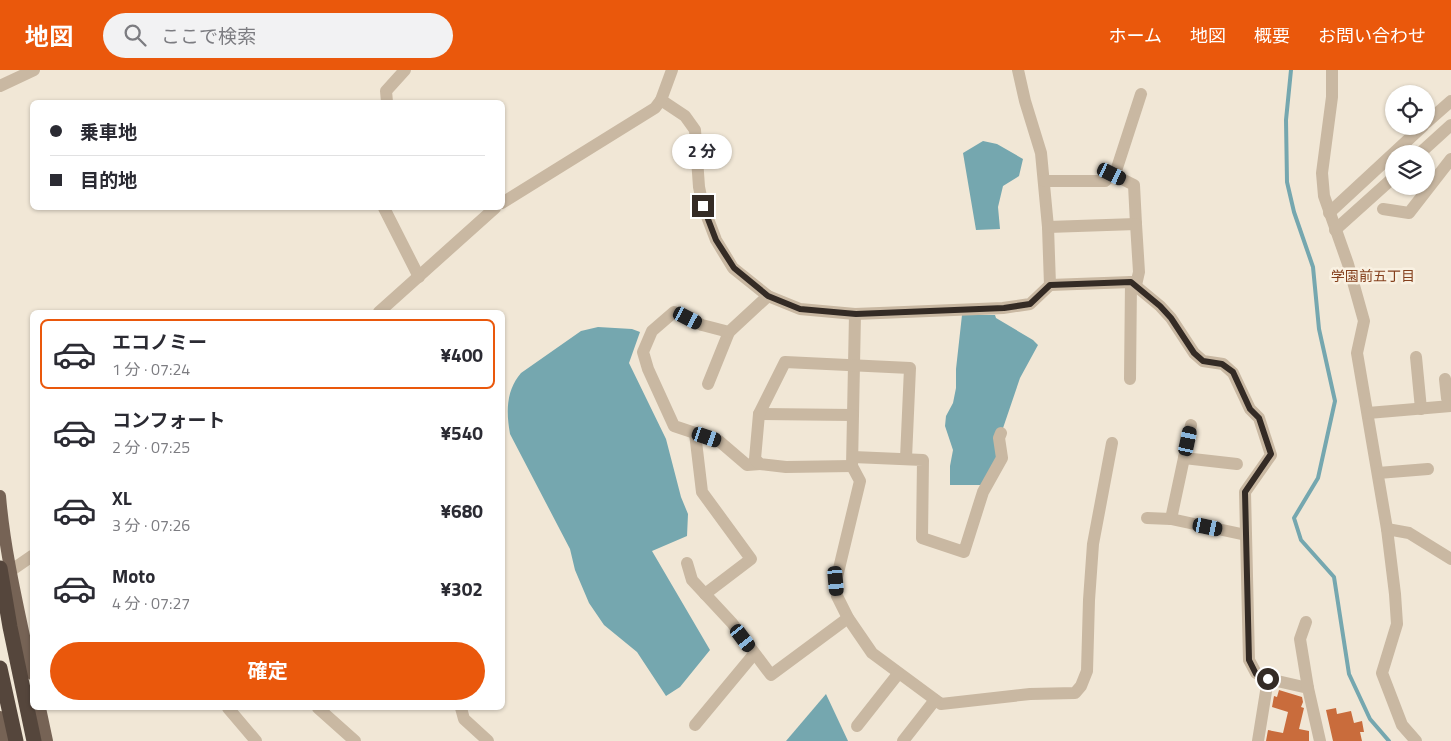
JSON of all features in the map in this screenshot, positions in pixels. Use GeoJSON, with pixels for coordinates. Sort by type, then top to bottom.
{"type":"FeatureCollection","features":[{"type":"Feature","properties":{"kind":"highway"},"geometry":{"type":"LineString","coordinates":[[4,572],[10,627],[34,741]]}},
{"type":"Feature","properties":{"kind":"highway"},"geometry":{"type":"LineString","coordinates":[[0,668],[16,741]]}},
{"type":"Feature","properties":{"kind":"main road"},"geometry":{"type":"LineString","coordinates":[[0,496],[4,572],[30,667]]}},
{"type":"Feature","properties":{"kind":"main road"},"geometry":{"type":"LineString","coordinates":[[40,710],[47,741]]}},
{"type":"Feature","properties":{"kind":"main road"},"geometry":{"type":"LineString","coordinates":[[0,717],[6,741]]}},
{"type":"Feature","properties":{"kind":"street"},"geometry":{"type":"LineString","coordinates":[[0,86],[34,70]]}},
{"type":"Feature","properties":{"kind":"street"},"geometry":{"type":"LineString","coordinates":[[387,100],[386,91],[406,70]]}},
{"type":"Feature","properties":{"kind":"street"},"geometry":{"type":"LineString","coordinates":[[505,201],[654,108],[662,100],[672,70]]}},
{"type":"Feature","properties":{"kind":"street"},"geometry":{"type":"LineString","coordinates":[[1018,70],[1025,101],[1041,153],[1045,181],[1050,285]]}},
{"type":"Feature","properties":{"kind":"street"},"geometry":{"type":"LineString","coordinates":[[1332,70],[1332,97],[1322,173],[1324,196],[1348,264],[1364,321],[1357,353],[1387,529],[1395,594],[1397,624],[1382,673],[1402,725],[1416,741]]}},
{"type":"Feature","properties":{"kind":"street"},"geometry":{"type":"LineString","coordinates":[[1045,181],[1105,181],[1116,171],[1141,94]]}},
{"type":"Feature","properties":{"kind":"street"},"geometry":{"type":"LineString","coordinates":[[662,100],[685,116],[695,130],[699,187],[703,206],[716,240],[734,268],[768,296],[800,309],[856,314],[1004,308],[1030,304],[1050,285],[1134,283],[1171,318],[1194,353],[1203,361],[1222,364],[1233,372],[1250,409],[1259,418],[1271,454],[1245,492],[1249,660],[1256,674],[1268,679],[1308,688]]}},
{"type":"Feature","properties":{"kind":"street"},"geometry":{"type":"LineString","coordinates":[[1435,115],[1451,101]]}},
{"type":"Feature","properties":{"kind":"street"},"geometry":{"type":"LineString","coordinates":[[1429,145],[1451,125]]}},
{"type":"Feature","properties":{"kind":"street"},"geometry":{"type":"LineString","coordinates":[[1329,213],[1413,135]]}},
{"type":"Feature","properties":{"kind":"street"},"geometry":{"type":"LineString","coordinates":[[1383,209],[1409,213],[1451,159]]}},
{"type":"Feature","properties":{"kind":"street"},"geometry":{"type":"LineString","coordinates":[[1112,174],[1134,185],[1139,272],[1134,283],[1130,379]]}},
{"type":"Feature","properties":{"kind":"street"},"geometry":{"type":"LineString","coordinates":[[1335,230],[1385,185]]}},
{"type":"Feature","properties":{"kind":"street"},"geometry":{"type":"LineString","coordinates":[[385,210],[420,277]]}},
{"type":"Feature","properties":{"kind":"street"},"geometry":{"type":"LineString","coordinates":[[382,310],[493,210]]}},
{"type":"Feature","properties":{"kind":"street"},"geometry":{"type":"LineString","coordinates":[[1048,227],[1136,224]]}},
{"type":"Feature","properties":{"kind":"street"},"geometry":{"type":"LineString","coordinates":[[708,384],[728,332],[768,296]]}},
{"type":"Feature","properties":{"kind":"street"},"geometry":{"type":"LineString","coordinates":[[728,332],[702,325],[674,312],[652,331],[643,352],[648,369],[674,426],[718,441],[747,465],[760,464],[786,467],[906,458],[922,460],[922,538],[964,552],[983,492],[1002,458],[999,438],[1001,433]]}},
{"type":"Feature","properties":{"kind":"street"},"geometry":{"type":"LineString","coordinates":[[856,314],[852,462],[860,481],[836,581],[837,596],[848,618],[872,653],[941,704],[1030,694],[1075,694],[1081,686],[1087,671],[1089,600],[1094,544],[1112,443]]}},
{"type":"Feature","properties":{"kind":"street"},"geometry":{"type":"LineString","coordinates":[[1416,357],[1421,409]]}},
{"type":"Feature","properties":{"kind":"street"},"geometry":{"type":"LineString","coordinates":[[760,464],[755,459],[759,414],[785,362],[910,368],[906,458]]}},
{"type":"Feature","properties":{"kind":"street"},"geometry":{"type":"LineString","coordinates":[[1368,413],[1451,406],[1447,398],[1445,379]]}},
{"type":"Feature","properties":{"kind":"street"},"geometry":{"type":"LineString","coordinates":[[759,414],[853,415]]}},
{"type":"Feature","properties":{"kind":"street"},"geometry":{"type":"LineString","coordinates":[[1171,519],[1191,424]]}},
{"type":"Feature","properties":{"kind":"street"},"geometry":{"type":"LineString","coordinates":[[695,433],[702,492],[751,559],[705,594]]}},
{"type":"Feature","properties":{"kind":"street"},"geometry":{"type":"LineString","coordinates":[[1184,458],[1237,464]]}},
{"type":"Feature","properties":{"kind":"street"},"geometry":{"type":"LineString","coordinates":[[1378,473],[1428,469]]}},
{"type":"Feature","properties":{"kind":"street"},"geometry":{"type":"LineString","coordinates":[[1147,518],[1171,519],[1246,535]]}},
{"type":"Feature","properties":{"kind":"street"},"geometry":{"type":"LineString","coordinates":[[1387,529],[1409,533],[1451,558]]}},
{"type":"Feature","properties":{"kind":"street"},"geometry":{"type":"LineString","coordinates":[[4,572],[30,557]]}},
{"type":"Feature","properties":{"kind":"street"},"geometry":{"type":"LineString","coordinates":[[687,563],[692,580],[732,624],[771,675],[848,618]]}},
{"type":"Feature","properties":{"kind":"street"},"geometry":{"type":"LineString","coordinates":[[1306,622],[1300,639],[1308,688],[1320,741]]}},
{"type":"Feature","properties":{"kind":"street"},"geometry":{"type":"LineString","coordinates":[[695,725],[754,654]]}},
{"type":"Feature","properties":{"kind":"street"},"geometry":{"type":"LineString","coordinates":[[857,726],[898,674]]}},
{"type":"Feature","properties":{"kind":"street"},"geometry":{"type":"LineString","coordinates":[[1258,741],[1268,679]]}},
{"type":"Feature","properties":{"kind":"street"},"geometry":{"type":"LineString","coordinates":[[903,741],[935,700]]}},
{"type":"Feature","properties":{"kind":"street"},"geometry":{"type":"LineString","coordinates":[[230,710],[256,741]]}},
{"type":"Feature","properties":{"kind":"street"},"geometry":{"type":"LineString","coordinates":[[320,710],[355,741]]}},
{"type":"Feature","properties":{"kind":"street"},"geometry":{"type":"LineString","coordinates":[[463,713],[488,741]]}},
{"type":"Feature","properties":{"kind":"water"},"geometry":{"type":"Polygon","coordinates":[[[983,141],[997,144],[1023,159],[1019,176],[1003,186],[998,207],[1000,229],[976,230],[963,153],[983,141]]]}},
{"type":"Feature","properties":{"kind":"water"},"geometry":{"type":"Polygon","coordinates":[[[962,315],[995,315],[996,318],[1033,340],[1038,345],[1020,378],[1002,431],[998,456],[981,485],[950,485],[950,466],[953,450],[945,426],[946,416],[953,403],[956,388],[956,369],[962,315]]]}},
{"type":"Feature","properties":{"kind":"water"},"geometry":{"type":"Polygon","coordinates":[[[598,327],[632,329],[640,332],[629,363],[666,439],[681,497],[688,514],[687,536],[652,551],[710,650],[680,687],[666,696],[637,652],[604,625],[589,603],[575,570],[570,549],[510,434],[508,402],[512,387],[521,373],[581,331],[598,327]]]}},
{"type":"Feature","properties":{"kind":"water"},"geometry":{"type":"Polygon","coordinates":[[[826,694],[848,741],[786,741],[826,694]]]}},
{"type":"Feature","properties":{"kind":"building"},"geometry":{"type":"Polygon","coordinates":[[[1279,690],[1302,697],[1301,707],[1304,708],[1299,729],[1309,731],[1309,741],[1266,741],[1268,730],[1283,733],[1288,712],[1272,707],[1274,696],[1277,697],[1279,690]]]}},
{"type":"Feature","properties":{"kind":"building"},"geometry":{"type":"Polygon","coordinates":[[[1336,708],[1337,714],[1351,711],[1354,723],[1362,721],[1364,732],[1360,732],[1362,741],[1333,741],[1326,710],[1336,708]]]}},
{"type":"Feature","properties":{"kind":"waterway"},"geometry":{"type":"LineString","coordinates":[[1291,70],[1286,120],[1287,182],[1294,212],[1313,267],[1319,329],[1335,401],[1318,478],[1294,518],[1301,540],[1334,577],[1349,674],[1370,719],[1389,741]]}},
{"type":"Feature","properties":{"kind":"district","name":"学園前五丁目"},"geometry":{"type":"Point","coordinates":[1373,276]}},
{"type":"Feature","properties":{"kind":"route"},"geometry":{"type":"LineString","coordinates":[[703,206],[716,240],[734,268],[768,296],[800,309],[856,314],[1004,308],[1030,304],[1050,285],[1131,282],[1136,285],[1171,318],[1194,353],[1203,361],[1222,364],[1233,372],[1250,409],[1259,418],[1271,454],[1245,492],[1249,660],[1256,674],[1268,679]]}}]}
